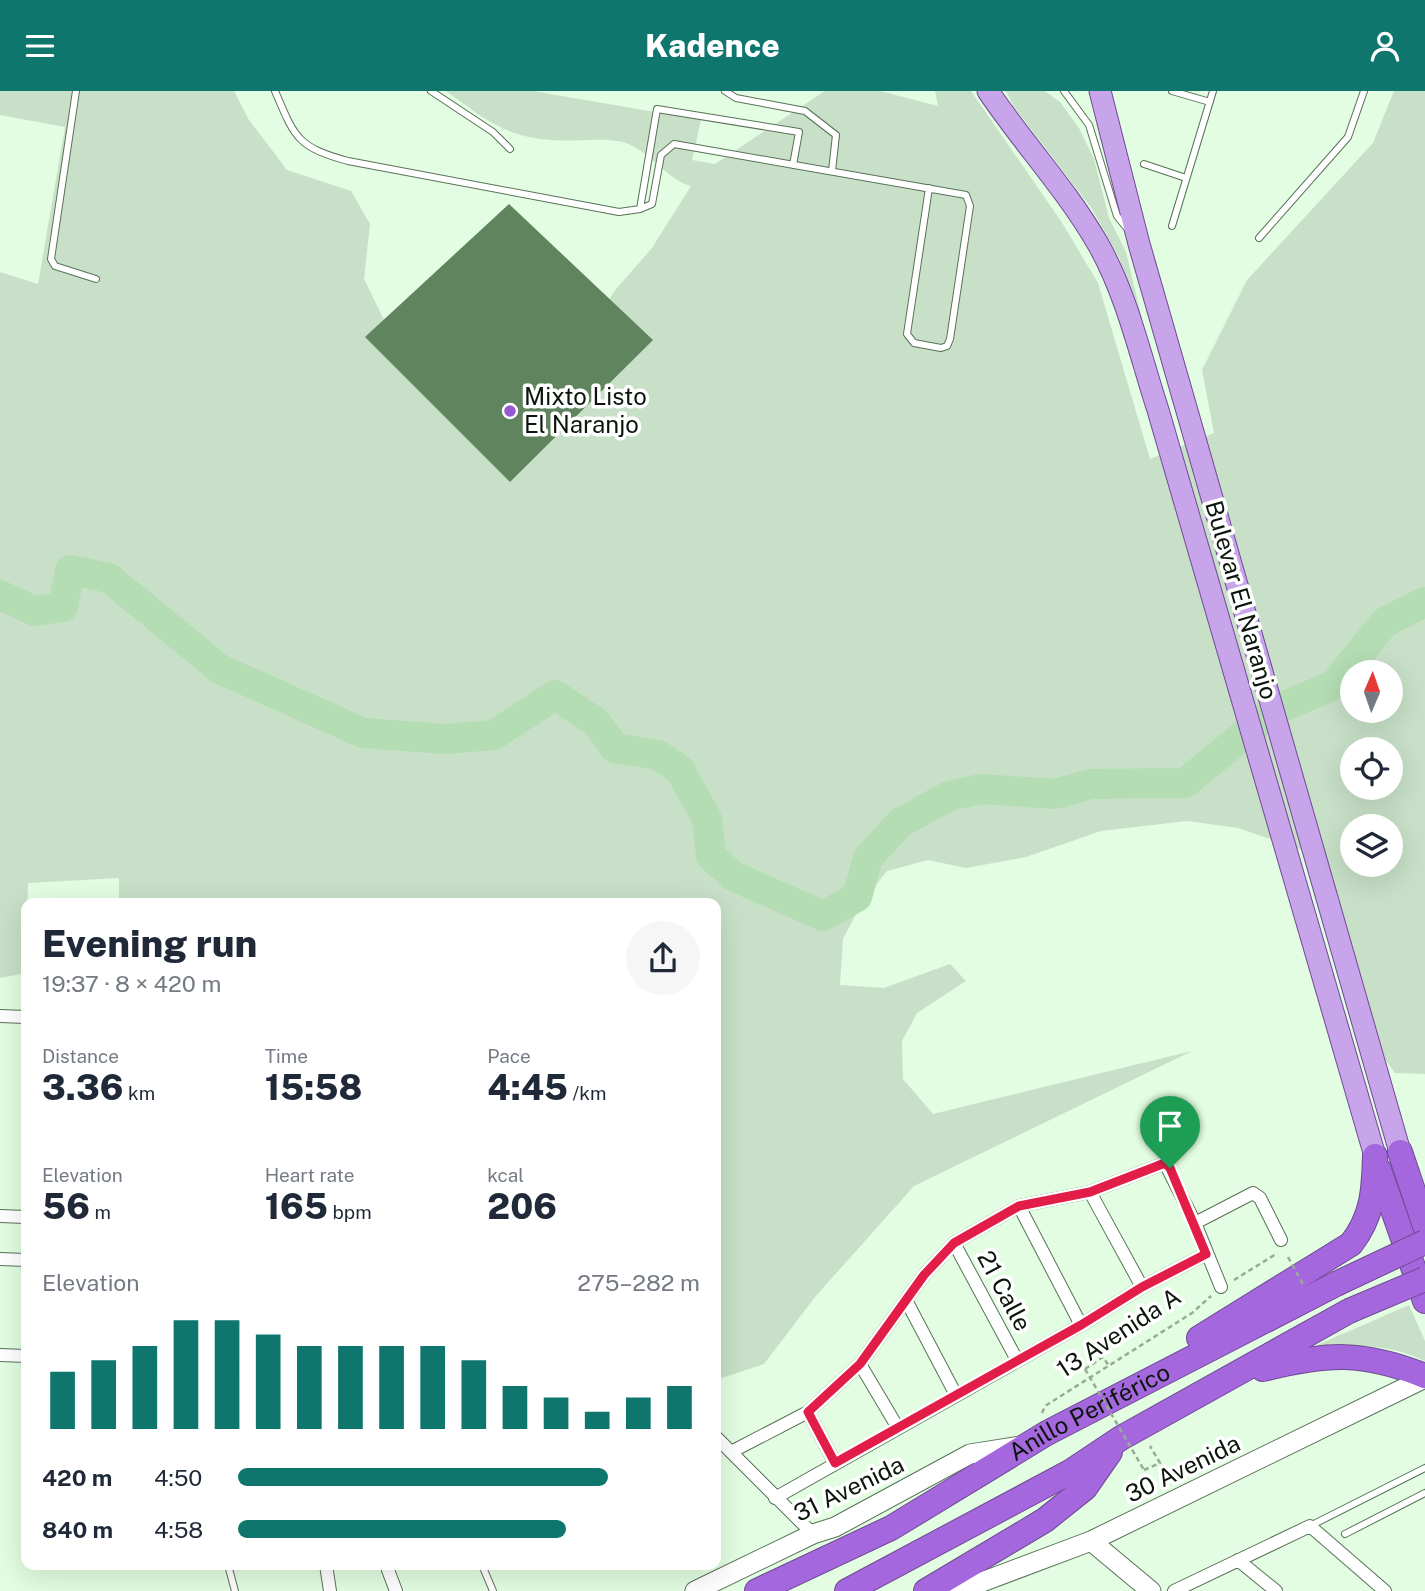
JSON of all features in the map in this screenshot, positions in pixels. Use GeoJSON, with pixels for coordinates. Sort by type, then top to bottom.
{"type":"FeatureCollection","features":[{"type":"Feature","properties":{"kind":"highway"},"geometry":{"type":"LineString","coordinates":[[1372,1144],[1425,1301]]}},
{"type":"Feature","properties":{"kind":"highway"},"geometry":{"type":"LineString","coordinates":[[1108,1401],[1166,1358],[1351,1244],[1364,1226],[1372,1204],[1372,1144]]}},
{"type":"Feature","properties":{"kind":"highway"},"geometry":{"type":"LineString","coordinates":[[1400,1152],[1425,1176]]}},
{"type":"Feature","properties":{"kind":"highway"},"geometry":{"type":"LineString","coordinates":[[1400,1152],[1425,1226]]}},
{"type":"Feature","properties":{"kind":"highway","name":"Anillo Periférico"},"geometry":{"type":"LineString","coordinates":[[757,1591],[891,1528],[1028,1444],[1108,1401],[1336,1284],[1425,1242]]}},
{"type":"Feature","properties":{"kind":"highway","name":"Anillo Periférico"},"geometry":{"type":"LineString","coordinates":[[847,1591],[1070,1472],[1121,1438],[1349,1311],[1425,1279]]}},
{"type":"Feature","properties":{"kind":"highway"},"geometry":{"type":"LineString","coordinates":[[1232,1377],[1300,1360],[1351,1355],[1398,1365],[1425,1377]]}},
{"type":"Feature","properties":{"kind":"highway"},"geometry":{"type":"LineString","coordinates":[[926,1591],[1045,1520],[1085,1487],[1121,1438]]}},
{"type":"Feature","properties":{"kind":"main road","name":"Bulevar El Naranjo"},"geometry":{"type":"LineString","coordinates":[[988,91],[1097,243],[1119,290],[1158,410],[1372,1144]]}},
{"type":"Feature","properties":{"kind":"main road","name":"Bulevar El Naranjo"},"geometry":{"type":"LineString","coordinates":[[1100,91],[1139,244],[1400,1152]]}},
{"type":"Feature","properties":{"kind":"street"},"geometry":{"type":"LineString","coordinates":[[0,1016],[21,1017]]}},
{"type":"Feature","properties":{"kind":"street"},"geometry":{"type":"LineString","coordinates":[[731,1452],[808,1412],[860,1364],[924,1275],[954,1243],[1019,1206],[1090,1192],[1165,1163],[1170,1168],[1195,1223],[1221,1287]]}},
{"type":"Feature","properties":{"kind":"street"},"geometry":{"type":"LineString","coordinates":[[1090,1192],[1142,1287]]}},
{"type":"Feature","properties":{"kind":"street"},"geometry":{"type":"LineString","coordinates":[[1195,1223],[1248,1194],[1256,1194],[1284,1251]]}},
{"type":"Feature","properties":{"kind":"street"},"geometry":{"type":"LineString","coordinates":[[1019,1206],[1081,1325]]}},
{"type":"Feature","properties":{"kind":"street"},"geometry":{"type":"LineString","coordinates":[[0,1216],[21,1217]]}},
{"type":"Feature","properties":{"kind":"street","name":"21 Calle"},"geometry":{"type":"LineString","coordinates":[[954,1243],[1017,1360]]}},
{"type":"Feature","properties":{"kind":"street","name":"13 Avenida A"},"geometry":{"type":"LineString","coordinates":[[775,1498],[1081,1325],[1142,1287],[1206,1254]]}},
{"type":"Feature","properties":{"kind":"street"},"geometry":{"type":"LineString","coordinates":[[0,1259],[21,1260]]}},
{"type":"Feature","properties":{"kind":"street"},"geometry":{"type":"LineString","coordinates":[[907,1302],[956,1395]]}},
{"type":"Feature","properties":{"kind":"street"},"geometry":{"type":"LineString","coordinates":[[0,1355],[21,1356]]}},
{"type":"Feature","properties":{"kind":"street"},"geometry":{"type":"LineString","coordinates":[[860,1364],[898,1428]]}},
{"type":"Feature","properties":{"kind":"street","name":"30 Avenida"},"geometry":{"type":"LineString","coordinates":[[958,1591],[1091,1541],[1425,1377]]}},
{"type":"Feature","properties":{"kind":"street"},"geometry":{"type":"LineString","coordinates":[[808,1412],[835,1463]]}},
{"type":"Feature","properties":{"kind":"street"},"geometry":{"type":"LineString","coordinates":[[721,1442],[813,1534]]}},
{"type":"Feature","properties":{"kind":"street","name":"31 Avenida"},"geometry":{"type":"LineString","coordinates":[[695,1591],[813,1534],[835,1527],[970,1454],[1028,1444]]}},
{"type":"Feature","properties":{"kind":"street"},"geometry":{"type":"LineString","coordinates":[[1174,1591],[1308,1526],[1385,1591]]}},
{"type":"Feature","properties":{"kind":"street"},"geometry":{"type":"LineString","coordinates":[[1091,1541],[1152,1591]]}},
{"type":"Feature","properties":{"kind":"street"},"geometry":{"type":"LineString","coordinates":[[1238,1560],[1276,1591]]}},
{"type":"Feature","properties":{"kind":"street"},"geometry":{"type":"LineString","coordinates":[[327,1570],[331,1591]]}},
{"type":"Feature","properties":{"kind":"street"},"geometry":{"type":"LineString","coordinates":[[388,1570],[396,1591]]}},
{"type":"Feature","properties":{"kind":"lane"},"geometry":{"type":"LineString","coordinates":[[76,91],[51,259],[55,266],[96,279]]}},
{"type":"Feature","properties":{"kind":"lane"},"geometry":{"type":"LineString","coordinates":[[275,91],[292,132],[314,152],[619,212],[652,204],[661,155],[674,144],[832,171],[929,188],[966,195],[970,206],[950,339],[947,346],[941,348],[914,344],[907,334],[929,188]]}},
{"type":"Feature","properties":{"kind":"lane"},"geometry":{"type":"LineString","coordinates":[[431,91],[493,132],[510,149]]}},
{"type":"Feature","properties":{"kind":"lane"},"geometry":{"type":"LineString","coordinates":[[725,91],[736,98],[805,111],[816,119],[836,135],[832,171]]}},
{"type":"Feature","properties":{"kind":"lane"},"geometry":{"type":"LineString","coordinates":[[1064,91],[1089,125],[1117,216],[1139,244]]}},
{"type":"Feature","properties":{"kind":"lane"},"geometry":{"type":"LineString","coordinates":[[1172,91],[1210,102]]}},
{"type":"Feature","properties":{"kind":"lane"},"geometry":{"type":"LineString","coordinates":[[1172,226],[1213,91]]}},
{"type":"Feature","properties":{"kind":"lane"},"geometry":{"type":"LineString","coordinates":[[1259,239],[1348,137],[1364,91]]}},
{"type":"Feature","properties":{"kind":"lane"},"geometry":{"type":"LineString","coordinates":[[640,209],[657,109],[799,132],[793,165]]}},
{"type":"Feature","properties":{"kind":"lane"},"geometry":{"type":"LineString","coordinates":[[1144,164],[1186,178]]}},
{"type":"Feature","properties":{"kind":"lane"},"geometry":{"type":"LineString","coordinates":[[1308,1526],[1425,1468]]}},
{"type":"Feature","properties":{"kind":"lane"},"geometry":{"type":"LineString","coordinates":[[1345,1534],[1425,1493]]}},
{"type":"Feature","properties":{"kind":"lane"},"geometry":{"type":"LineString","coordinates":[[229,1570],[235,1591]]}},
{"type":"Feature","properties":{"kind":"lane"},"geometry":{"type":"LineString","coordinates":[[484,1570],[493,1591]]}},
{"type":"Feature","properties":{"kind":"path"},"geometry":{"type":"LineString","coordinates":[[1284,1251],[1303,1284]]}},
{"type":"Feature","properties":{"kind":"path","name":"13 Avenida A"},"geometry":{"type":"LineString","coordinates":[[1028,1444],[1045,1406],[1192,1313],[1221,1287],[1284,1251]]}},
{"type":"Feature","properties":{"kind":"path"},"geometry":{"type":"LineString","coordinates":[[1109,1366],[1103,1357],[1085,1369],[1144,1470],[1160,1463]]}},
{"type":"Feature","properties":{"kind":"green space"},"geometry":{"type":"Polygon","coordinates":[[[0,91],[234,91],[249,120],[287,170],[351,191],[370,224],[364,279],[388,328],[573,350],[617,288],[652,248],[691,186],[673,177],[641,151],[623,142],[552,140],[521,135],[495,125],[446,91],[533,91],[701,120],[692,160],[715,164],[825,91],[880,91],[938,106],[935,91],[971,91],[1061,221],[1098,283],[1150,459],[1214,433],[1202,370],[1247,280],[1373,143],[1394,91],[1425,91],[1425,1074],[1395,1073],[1371,1040],[1302,850],[1238,828],[1187,821],[1101,831],[1026,857],[966,868],[928,860],[887,871],[863,901],[843,939],[840,985],[884,988],[950,964],[966,981],[917,1013],[902,1041],[903,1079],[933,1114],[1192,1051],[914,1186],[815,1297],[764,1364],[721,1378],[721,898],[119,898],[119,878],[28,883],[28,898],[21,898],[21,974],[0,978],[0,272],[38,284],[65,127],[0,115],[0,91]]]}},
{"type":"Feature","properties":{"kind":"green space"},"geometry":{"type":"Polygon","coordinates":[[[1006,91],[1045,91],[1060,102],[1079,128],[1094,159],[1109,218],[1126,252],[1143,323],[1119,257],[1092,209],[1014,107],[1006,91]]]}},
{"type":"Feature","properties":{"kind":"green space"},"geometry":{"type":"Polygon","coordinates":[[[1409,1305],[1425,1341],[1425,1361],[1396,1351],[1368,1346],[1308,1349],[1409,1305]]]}},
{"type":"Feature","properties":{"kind":"building","name":"Mixto Listo El Naranjo"},"geometry":{"type":"Polygon","coordinates":[[[509,204],[653,340],[510,482],[365,337],[509,204]]]}},
{"type":"Feature","properties":{"kind":"waterway"},"geometry":{"type":"LineString","coordinates":[[0,595],[34,611],[63,607],[70,570],[109,578],[220,669],[363,733],[445,739],[494,735],[555,695],[596,722],[615,748],[658,755],[680,770],[707,819],[711,856],[733,876],[823,916],[857,897],[868,858],[900,823],[949,796],[981,789],[1055,794],[1091,784],[1185,783],[1273,711],[1334,685],[1385,622],[1425,602]]}},
{"type":"Feature","properties":{"kind":"place","name":"Mixto Listo El Naranjo"},"geometry":{"type":"Point","coordinates":[510,411]}},
{"type":"Feature","properties":{"kind":"route"},"geometry":{"type":"LineString","coordinates":[[1165,1163],[1170,1168],[1206,1254],[1142,1287],[1081,1325],[835,1463],[808,1412],[860,1364],[924,1275],[954,1243],[1019,1206],[1090,1192],[1159,1164],[1165,1163]]}}]}
